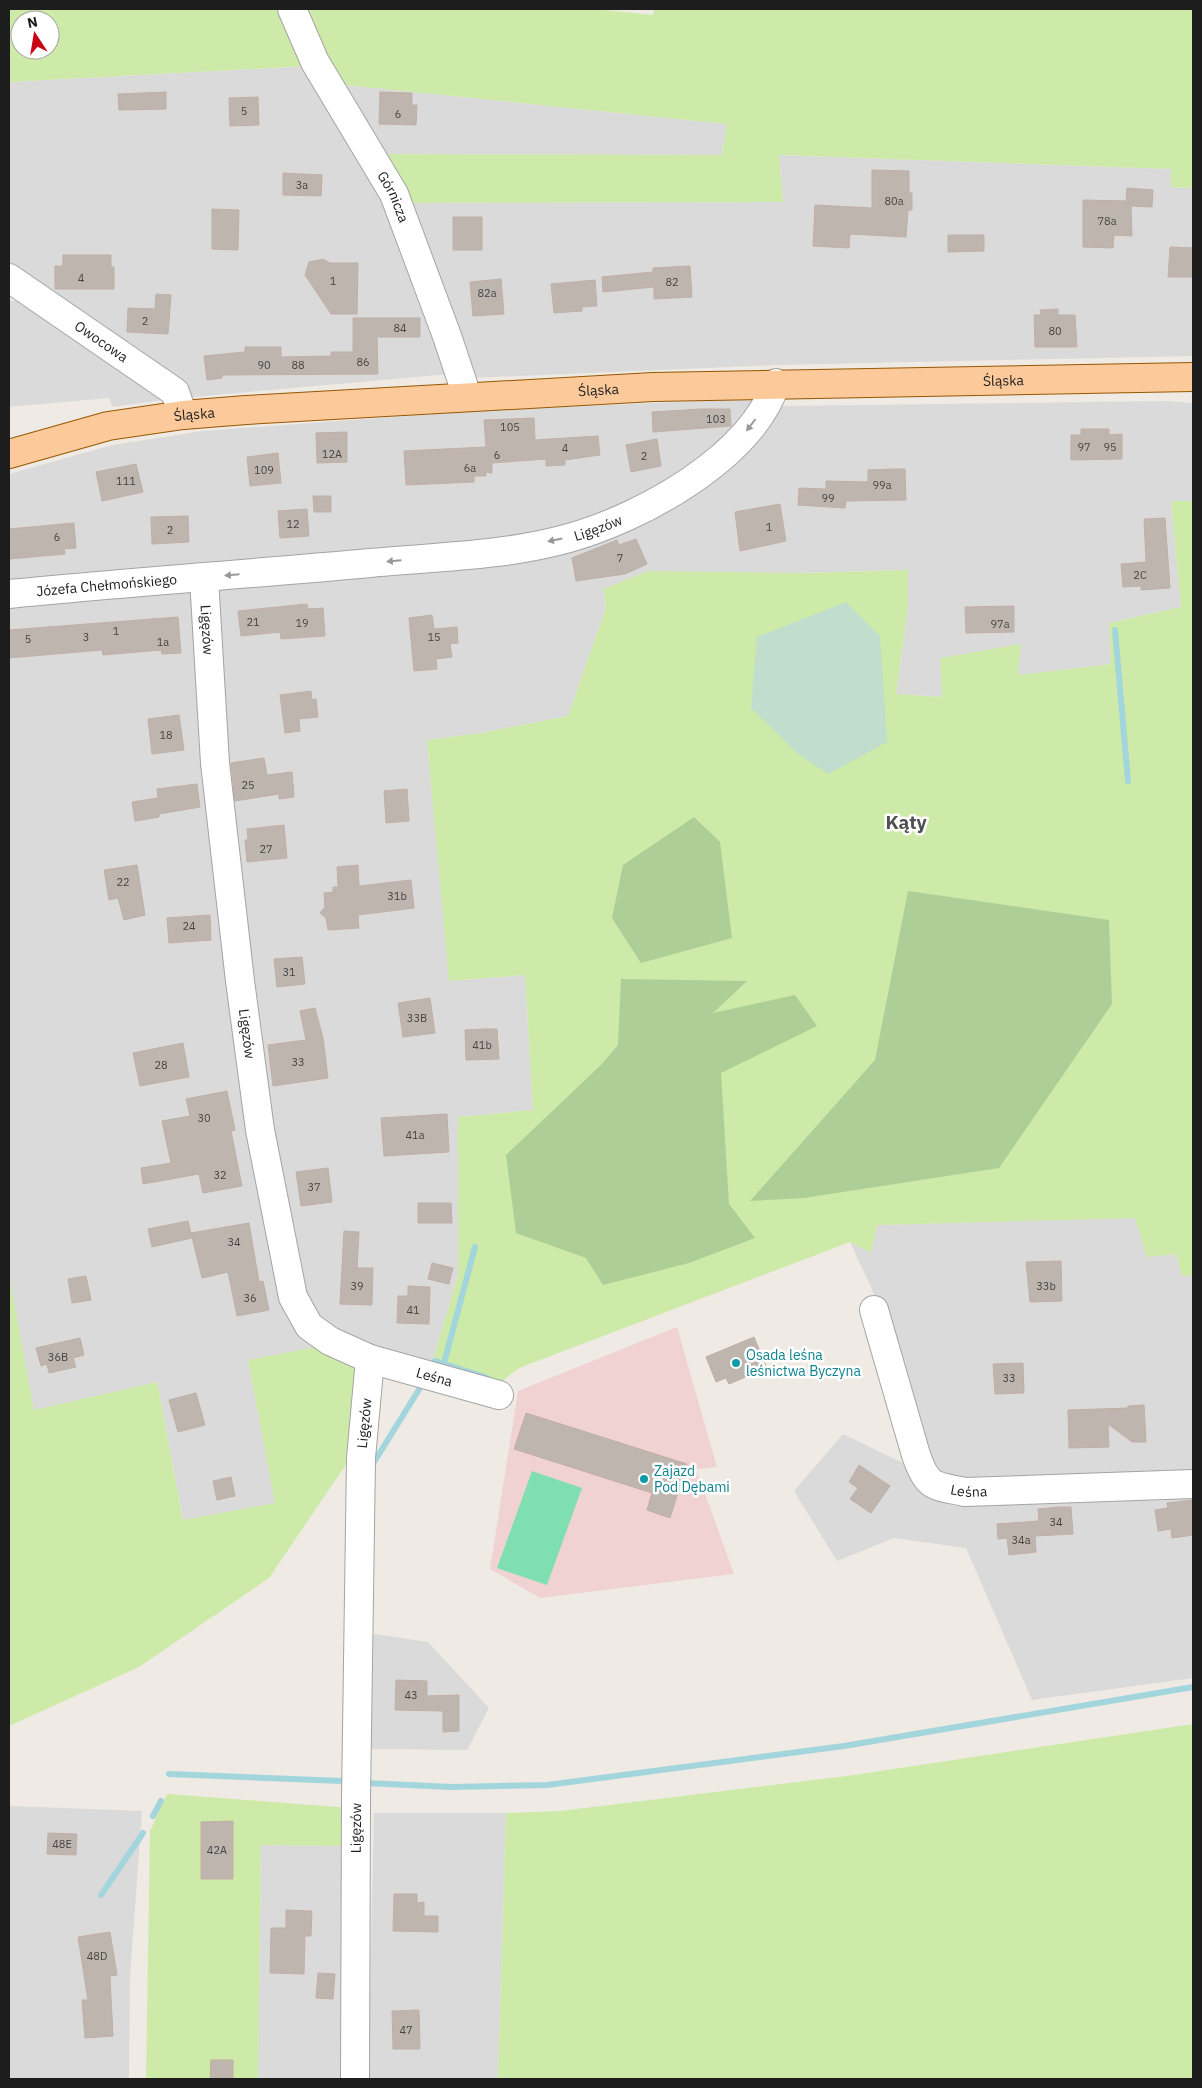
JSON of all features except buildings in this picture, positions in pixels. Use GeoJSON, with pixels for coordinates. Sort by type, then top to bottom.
{"type":"FeatureCollection","features":[{"type":"Feature","properties":{"kind":"main road","name":"Śląska"},"geometry":{"type":"LineString","coordinates":[[9,454],[108,426],[183,415],[467,396],[776,383],[1193,377]]}},
{"type":"Feature","properties":{"kind":"street","name":"Górnicza"},"geometry":{"type":"LineString","coordinates":[[292,9],[315,62],[394,194],[447,336],[467,396]]}},
{"type":"Feature","properties":{"kind":"street","name":"Owocowa"},"geometry":{"type":"LineString","coordinates":[[9,278],[175,392],[183,415]]}},
{"type":"Feature","properties":{"kind":"street","name":"Ligęzów"},"geometry":{"type":"LineString","coordinates":[[355,2079],[356,1799],[361,1458],[370,1359],[330,1342],[309,1326],[293,1297],[260,1130],[240,981],[215,763],[204,578],[489,553],[569,538],[619,518],[683,487],[732,450],[771,399],[776,383]]}},
{"type":"Feature","properties":{"kind":"street","name":"Józefa Chełmońskiego"},"geometry":{"type":"LineString","coordinates":[[9,594],[106,584],[204,578]]}},
{"type":"Feature","properties":{"kind":"street","name":"Leśna"},"geometry":{"type":"LineString","coordinates":[[874,1310],[916,1455],[923,1475],[932,1485],[965,1492],[1193,1484]]}},
{"type":"Feature","properties":{"kind":"street","name":"Leśna"},"geometry":{"type":"LineString","coordinates":[[370,1359],[499,1395]]}},
{"type":"Feature","properties":{"kind":"shaded area"},"geometry":{"type":"Polygon","coordinates":[[[309,66],[388,196],[449,374],[193,397],[167,375],[9,267],[9,82],[309,66]]]}},
{"type":"Feature","properties":{"kind":"shaded area"},"geometry":{"type":"Polygon","coordinates":[[[335,84],[727,124],[722,155],[376,154],[335,84]]]}},
{"type":"Feature","properties":{"kind":"shaded area"},"geometry":{"type":"Polygon","coordinates":[[[779,155],[1171,169],[1171,187],[1193,188],[1193,356],[778,365],[470,378],[408,203],[783,202],[779,155]]]}},
{"type":"Feature","properties":{"kind":"shaded area"},"geometry":{"type":"Polygon","coordinates":[[[24,300],[170,399],[113,407],[109,398],[9,407],[9,301],[24,300]]]}},
{"type":"Feature","properties":{"kind":"shaded area"},"geometry":{"type":"Polygon","coordinates":[[[763,398],[679,481],[567,530],[498,543],[9,580],[9,474],[112,445],[203,431],[475,411],[763,398]]]}},
{"type":"Feature","properties":{"kind":"shaded area"},"geometry":{"type":"Polygon","coordinates":[[[1168,401],[1193,403],[1193,501],[1171,502],[1181,607],[1110,623],[1111,664],[1018,675],[1020,645],[941,658],[943,697],[896,694],[908,609],[907,570],[800,573],[603,589],[606,608],[568,716],[481,733],[427,740],[450,981],[525,975],[533,1110],[458,1117],[458,1275],[431,1367],[334,1334],[302,1297],[271,1134],[228,810],[212,586],[493,562],[741,454],[781,406],[1168,401]]]}},
{"type":"Feature","properties":{"kind":"shaded area"},"geometry":{"type":"Polygon","coordinates":[[[196,588],[255,1138],[321,1346],[248,1361],[276,1504],[183,1520],[157,1382],[34,1410],[11,1297],[9,1275],[9,603],[196,588]]]}},
{"type":"Feature","properties":{"kind":"shaded area"},"geometry":{"type":"Polygon","coordinates":[[[1136,1217],[1147,1256],[1176,1254],[1182,1276],[1193,1275],[1193,1478],[966,1486],[934,1469],[871,1287],[850,1242],[871,1252],[877,1225],[1136,1217]]]}},
{"type":"Feature","properties":{"kind":"shaded area"},"geometry":{"type":"Polygon","coordinates":[[[677,1327],[717,1467],[696,1469],[734,1574],[540,1598],[490,1569],[518,1391],[677,1327]]]}},
{"type":"Feature","properties":{"kind":"shaded area"},"geometry":{"type":"Polygon","coordinates":[[[843,1434],[911,1467],[921,1490],[1193,1492],[1193,1678],[1032,1700],[966,1548],[894,1538],[837,1561],[794,1491],[843,1434]]]}},
{"type":"Feature","properties":{"kind":"shaded area"},"geometry":{"type":"Polygon","coordinates":[[[369,1633],[428,1642],[489,1708],[467,1750],[370,1749],[369,1633]]]}},
{"type":"Feature","properties":{"kind":"shaded area"},"geometry":{"type":"Polygon","coordinates":[[[9,1806],[142,1811],[130,1977],[129,2079],[9,2079],[9,1806]]]}},
{"type":"Feature","properties":{"kind":"shaded area"},"geometry":{"type":"Polygon","coordinates":[[[374,1813],[506,1813],[498,2079],[368,2079],[374,1813]]]}},
{"type":"Feature","properties":{"kind":"shaded area"},"geometry":{"type":"Polygon","coordinates":[[[261,1845],[351,1846],[347,2079],[258,2079],[261,1845]]]}},
{"type":"Feature","properties":{"kind":"green space"},"geometry":{"type":"Polygon","coordinates":[[[9,9],[280,9],[309,66],[9,82],[9,9]]]}},
{"type":"Feature","properties":{"kind":"green space"},"geometry":{"type":"Polygon","coordinates":[[[298,9],[596,9],[653,15],[654,9],[1193,9],[1193,188],[1171,187],[1171,169],[779,155],[783,202],[408,203],[376,154],[722,155],[727,124],[335,84],[298,9]]]}},
{"type":"Feature","properties":{"kind":"green space"},"geometry":{"type":"Polygon","coordinates":[[[1171,501],[1193,501],[1193,1275],[1182,1276],[1176,1254],[1147,1257],[1135,1218],[877,1225],[871,1253],[850,1242],[519,1368],[496,1386],[431,1367],[458,1275],[458,1117],[533,1110],[525,975],[449,981],[427,740],[481,733],[568,716],[606,608],[603,589],[648,571],[800,573],[908,570],[908,609],[896,694],[942,697],[940,658],[1021,644],[1018,675],[1111,664],[1109,623],[1181,607],[1171,501]]]}},
{"type":"Feature","properties":{"kind":"green space"},"geometry":{"type":"Polygon","coordinates":[[[846,602],[880,636],[887,742],[828,774],[797,753],[751,708],[757,637],[846,602]]]}},
{"type":"Feature","properties":{"kind":"green space"},"geometry":{"type":"Polygon","coordinates":[[[694,817],[720,842],[732,938],[641,963],[612,918],[623,865],[694,817]]]}},
{"type":"Feature","properties":{"kind":"green space"},"geometry":{"type":"Polygon","coordinates":[[[908,891],[1109,920],[1112,1004],[999,1168],[804,1198],[750,1201],[875,1060],[908,891]]]}},
{"type":"Feature","properties":{"kind":"green space"},"geometry":{"type":"Polygon","coordinates":[[[621,979],[747,981],[713,1013],[795,995],[817,1026],[721,1073],[729,1204],[755,1238],[689,1263],[603,1285],[586,1258],[516,1233],[506,1155],[601,1065],[618,1045],[621,979]]]}},
{"type":"Feature","properties":{"kind":"green space"},"geometry":{"type":"Polygon","coordinates":[[[9,1275],[34,1410],[157,1382],[183,1520],[275,1503],[248,1360],[321,1346],[361,1366],[345,1466],[269,1578],[139,1667],[9,1726],[9,1275]]]}},
{"type":"Feature","properties":{"kind":"green space"},"geometry":{"type":"Polygon","coordinates":[[[532,1471],[582,1488],[547,1585],[497,1568],[532,1471]]]}},
{"type":"Feature","properties":{"kind":"green space"},"geometry":{"type":"Polygon","coordinates":[[[1193,1724],[1193,2079],[498,2079],[506,1813],[560,1811],[847,1776],[1193,1724]]]}},
{"type":"Feature","properties":{"kind":"green space"},"geometry":{"type":"Polygon","coordinates":[[[167,1794],[351,1808],[351,1846],[261,1845],[258,2079],[146,2079],[150,1831],[167,1794]]]}},
{"type":"Feature","properties":{"kind":"waterway"},"geometry":{"type":"LineString","coordinates":[[1115,630],[1128,781]]}},
{"type":"Feature","properties":{"kind":"waterway"},"geometry":{"type":"LineString","coordinates":[[444,1363],[475,1247]]}},
{"type":"Feature","properties":{"kind":"waterway"},"geometry":{"type":"LineString","coordinates":[[435,1361],[488,1378]]}},
{"type":"Feature","properties":{"kind":"waterway"},"geometry":{"type":"LineString","coordinates":[[371,1467],[423,1383]]}},
{"type":"Feature","properties":{"kind":"waterway"},"geometry":{"type":"LineString","coordinates":[[366,1783],[451,1787],[547,1785],[844,1746],[1193,1687]]}},
{"type":"Feature","properties":{"kind":"waterway"},"geometry":{"type":"LineString","coordinates":[[169,1774],[343,1781]]}},
{"type":"Feature","properties":{"kind":"waterway"},"geometry":{"type":"LineString","coordinates":[[153,1816],[161,1801]]}},
{"type":"Feature","properties":{"kind":"waterway"},"geometry":{"type":"LineString","coordinates":[[101,1895],[143,1833]]}},
{"type":"Feature","properties":{"kind":"place","name":"Osada leśna leśnictwa Byczyna"},"geometry":{"type":"Point","coordinates":[736,1363]}},
{"type":"Feature","properties":{"kind":"place","name":"Zajazd Pod Dębami"},"geometry":{"type":"Point","coordinates":[644,1479]}},
{"type":"Feature","properties":{"kind":"district","name":"Kąty"},"geometry":{"type":"Point","coordinates":[906,822]}}]}
